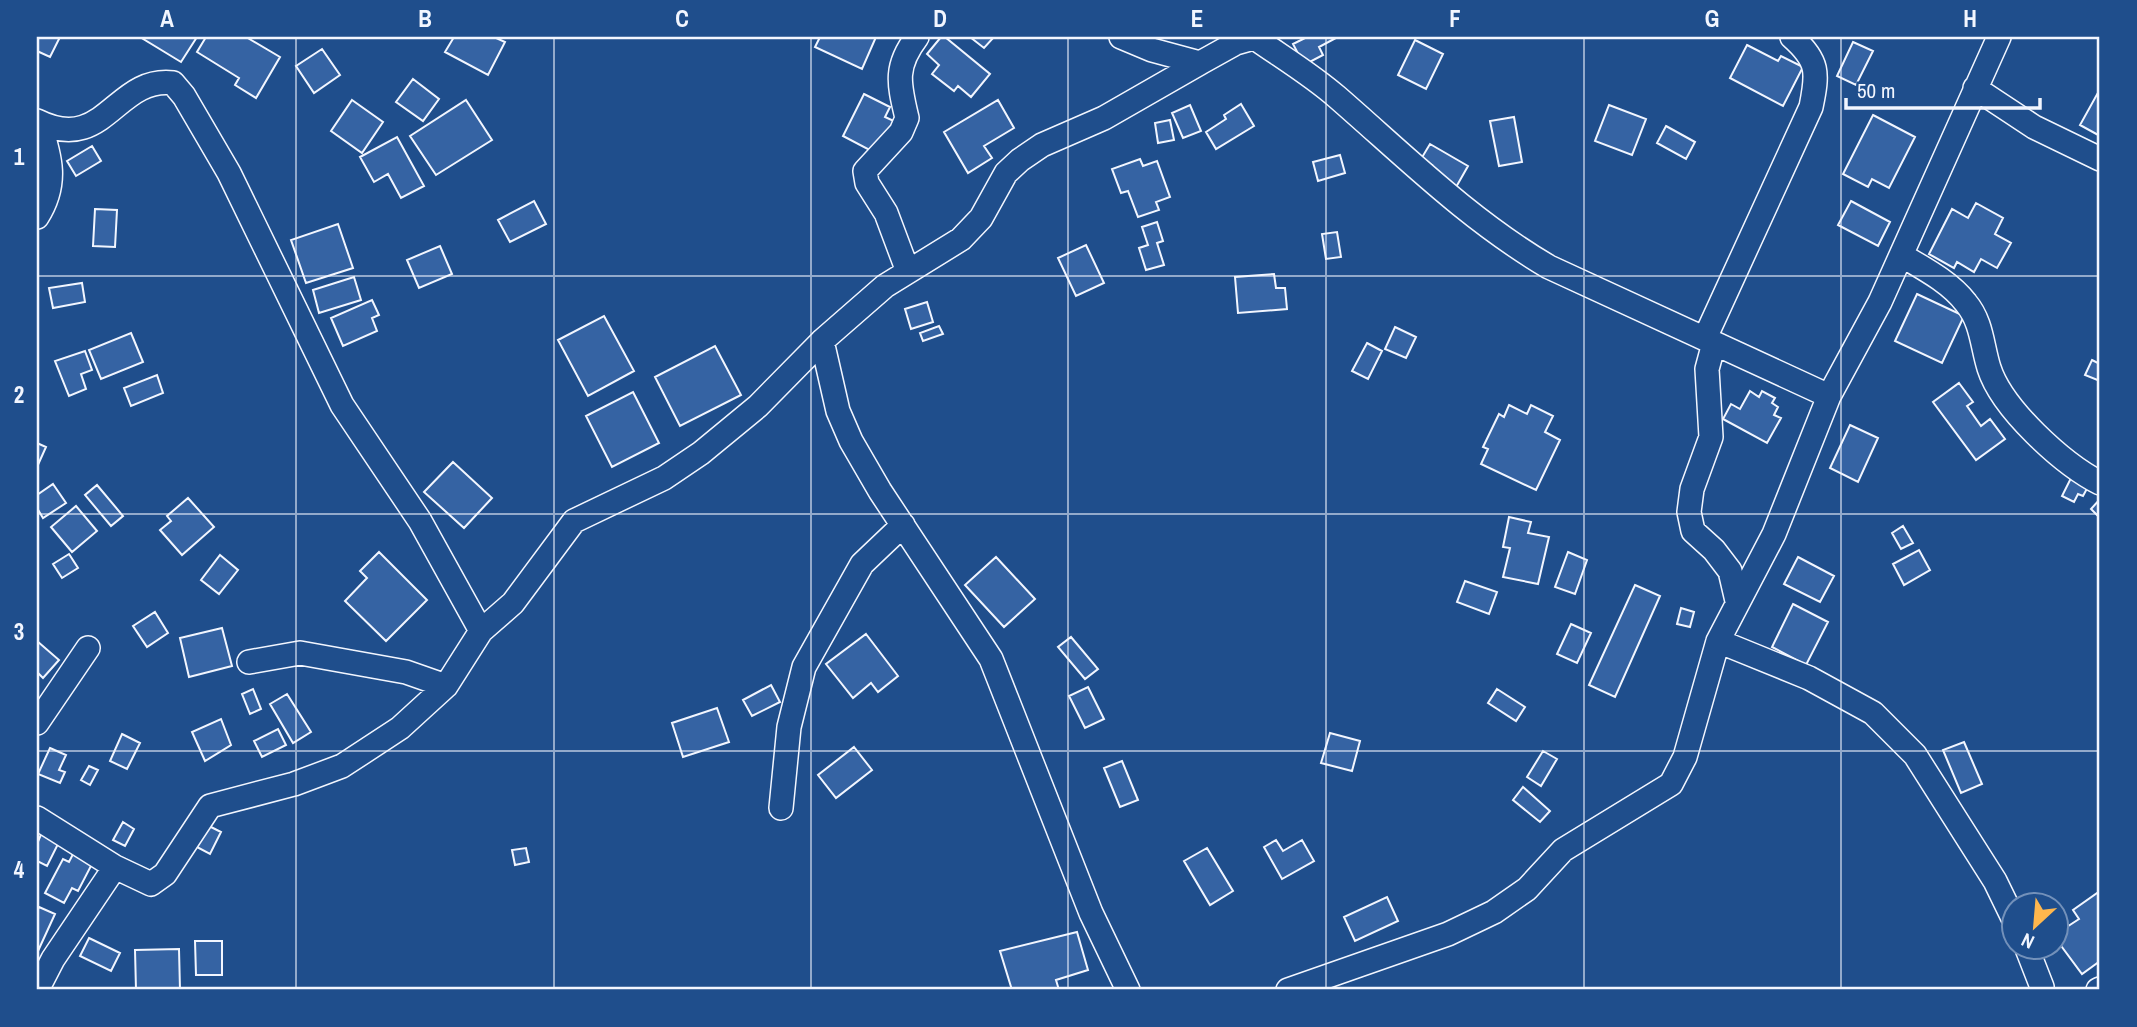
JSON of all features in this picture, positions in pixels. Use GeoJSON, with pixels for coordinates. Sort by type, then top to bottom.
{"type":"FeatureCollection","features":[{"type":"Feature","properties":{"kind":"street"},"geometry":{"type":"LineString","coordinates":[[907,269],[886,213],[867,183],[865,172],[901,132],[907,118],[898,89],[909,47],[917,37]]}},
{"type":"Feature","properties":{"kind":"street"},"geometry":{"type":"LineString","coordinates":[[1121,37],[1152,50],[1199,63]]}},
{"type":"Feature","properties":{"kind":"street"},"geometry":{"type":"LineString","coordinates":[[37,818],[115,867],[151,884],[165,874],[210,806],[294,784],[341,766],[400,728],[446,685],[481,631],[513,603],[574,521],[664,478],[701,453],[758,406],[822,341],[907,269],[961,239],[981,218],[1006,173],[1031,152],[1104,118],[1236,43],[1256,37],[1335,95],[1396,152],[1485,226],[1519,249],[1549,267],[1829,396]]}},
{"type":"Feature","properties":{"kind":"street"},"geometry":{"type":"LineString","coordinates":[[1737,601],[1730,571],[1714,550],[1693,531],[1689,512],[1692,489],[1712,437],[1707,369],[1709,341],[1811,107],[1817,70],[1807,50],[1792,37]]}},
{"type":"Feature","properties":{"kind":"street"},"geometry":{"type":"LineString","coordinates":[[1288,990],[1448,934],[1494,912],[1527,889],[1563,850],[1671,784],[1685,757],[1718,641],[1774,534],[1829,396],[1880,302],[1999,37]]}},
{"type":"Feature","properties":{"kind":"street"},"geometry":{"type":"LineString","coordinates":[[38,121],[62,131],[89,127],[144,87],[160,81],[173,83],[184,96],[229,173],[342,405],[420,521],[481,631]]}},
{"type":"Feature","properties":{"kind":"street"},"geometry":{"type":"LineString","coordinates":[[1975,88],[2034,127],[2100,159]]}},
{"type":"Feature","properties":{"kind":"street"},"geometry":{"type":"LineString","coordinates":[[37,217],[49,198],[49,154],[38,121]]}},
{"type":"Feature","properties":{"kind":"street"},"geometry":{"type":"LineString","coordinates":[[1901,255],[1965,301],[1977,319],[1990,371],[2005,397],[2070,467],[2100,483]]}},
{"type":"Feature","properties":{"kind":"street"},"geometry":{"type":"LineString","coordinates":[[822,341],[838,411],[869,471],[991,659],[1091,913],[1128,990]]}},
{"type":"Feature","properties":{"kind":"street"},"geometry":{"type":"LineString","coordinates":[[781,808],[789,727],[804,667],[862,564],[903,525]]}},
{"type":"Feature","properties":{"kind":"street"},"geometry":{"type":"LineString","coordinates":[[1718,641],[1809,678],[1873,713],[1916,755],[2000,891]]}},
{"type":"Feature","properties":{"kind":"street"},"geometry":{"type":"LineString","coordinates":[[38,718],[88,648]]}},
{"type":"Feature","properties":{"kind":"street"},"geometry":{"type":"LineString","coordinates":[[249,662],[300,653],[407,672],[446,685]]}},
{"type":"Feature","properties":{"kind":"street"},"geometry":{"type":"LineString","coordinates":[[37,990],[53,959],[115,867]]}},
{"type":"Feature","properties":{"kind":"street"},"geometry":{"type":"LineString","coordinates":[[2031,960],[2042,989]]}},
{"type":"Feature","properties":{"kind":"building"},"geometry":{"type":"Polygon","coordinates":[[[37,37],[60,37],[50,57],[37,51],[37,37]]]}},
{"type":"Feature","properties":{"kind":"building"},"geometry":{"type":"Polygon","coordinates":[[[140,37],[197,37],[181,62],[140,37]]]}},
{"type":"Feature","properties":{"kind":"building"},"geometry":{"type":"Polygon","coordinates":[[[206,37],[246,37],[280,57],[256,98],[235,85],[239,78],[197,52],[206,37]]]}},
{"type":"Feature","properties":{"kind":"building"},"geometry":{"type":"Polygon","coordinates":[[[454,37],[494,37],[505,42],[488,75],[445,52],[454,37]]]}},
{"type":"Feature","properties":{"kind":"building"},"geometry":{"type":"Polygon","coordinates":[[[820,37],[876,37],[862,69],[815,47],[820,37]]]}},
{"type":"Feature","properties":{"kind":"building"},"geometry":{"type":"Polygon","coordinates":[[[941,37],[945,37],[990,74],[971,97],[958,86],[954,91],[932,74],[939,65],[927,54],[941,37]]]}},
{"type":"Feature","properties":{"kind":"building"},"geometry":{"type":"Polygon","coordinates":[[[970,37],[994,37],[984,48],[970,37]]]}},
{"type":"Feature","properties":{"kind":"building"},"geometry":{"type":"Polygon","coordinates":[[[1307,37],[1336,38],[1319,47],[1323,55],[1304,65],[1293,44],[1307,37]]]}},
{"type":"Feature","properties":{"kind":"building"},"geometry":{"type":"Polygon","coordinates":[[[1415,40],[1443,54],[1426,89],[1398,75],[1415,40]]]}},
{"type":"Feature","properties":{"kind":"building"},"geometry":{"type":"Polygon","coordinates":[[[1853,42],[1873,51],[1856,85],[1837,76],[1853,42]]]}},
{"type":"Feature","properties":{"kind":"building"},"geometry":{"type":"Polygon","coordinates":[[[1747,45],[1778,61],[1781,56],[1803,67],[1783,106],[1730,78],[1747,45]]]}},
{"type":"Feature","properties":{"kind":"building"},"geometry":{"type":"Polygon","coordinates":[[[322,49],[340,75],[314,93],[296,66],[322,49]]]}},
{"type":"Feature","properties":{"kind":"building"},"geometry":{"type":"Polygon","coordinates":[[[413,79],[439,99],[423,121],[396,102],[413,79]]]}},
{"type":"Feature","properties":{"kind":"building"},"geometry":{"type":"Polygon","coordinates":[[[2100,89],[2100,136],[2080,125],[2100,89]]]}},
{"type":"Feature","properties":{"kind":"building"},"geometry":{"type":"Polygon","coordinates":[[[864,94],[890,107],[885,117],[896,122],[879,155],[843,136],[864,94]]]}},
{"type":"Feature","properties":{"kind":"building"},"geometry":{"type":"Polygon","coordinates":[[[352,100],[383,122],[362,153],[331,131],[352,100]]]}},
{"type":"Feature","properties":{"kind":"building"},"geometry":{"type":"Polygon","coordinates":[[[466,100],[492,140],[436,175],[410,136],[466,100]]]}},
{"type":"Feature","properties":{"kind":"building"},"geometry":{"type":"Polygon","coordinates":[[[998,100],[1014,128],[984,146],[992,158],[968,173],[944,132],[998,100]]]}},
{"type":"Feature","properties":{"kind":"building"},"geometry":{"type":"Polygon","coordinates":[[[1241,104],[1254,126],[1216,149],[1206,132],[1226,119],[1224,115],[1241,104]]]}},
{"type":"Feature","properties":{"kind":"building"},"geometry":{"type":"Polygon","coordinates":[[[1190,105],[1201,131],[1183,138],[1172,113],[1190,105]]]}},
{"type":"Feature","properties":{"kind":"building"},"geometry":{"type":"Polygon","coordinates":[[[1609,105],[1646,119],[1632,155],[1595,141],[1609,105]]]}},
{"type":"Feature","properties":{"kind":"building"},"geometry":{"type":"Polygon","coordinates":[[[1873,115],[1915,137],[1889,188],[1872,179],[1868,187],[1843,174],[1873,115]]]}},
{"type":"Feature","properties":{"kind":"building"},"geometry":{"type":"Polygon","coordinates":[[[1514,117],[1522,162],[1499,166],[1490,121],[1514,117]]]}},
{"type":"Feature","properties":{"kind":"building"},"geometry":{"type":"Polygon","coordinates":[[[1170,120],[1174,140],[1158,143],[1155,123],[1170,120]]]}},
{"type":"Feature","properties":{"kind":"building"},"geometry":{"type":"Polygon","coordinates":[[[1666,126],[1695,142],[1686,159],[1657,143],[1666,126]]]}},
{"type":"Feature","properties":{"kind":"building"},"geometry":{"type":"Polygon","coordinates":[[[397,137],[424,186],[401,198],[388,174],[374,182],[360,157],[397,137]]]}},
{"type":"Feature","properties":{"kind":"building"},"geometry":{"type":"Polygon","coordinates":[[[1430,144],[1468,166],[1455,189],[1427,173],[1432,165],[1421,159],[1430,144]]]}},
{"type":"Feature","properties":{"kind":"building"},"geometry":{"type":"Polygon","coordinates":[[[92,146],[101,161],[76,176],[67,161],[92,146]]]}},
{"type":"Feature","properties":{"kind":"building"},"geometry":{"type":"Polygon","coordinates":[[[1340,155],[1345,173],[1318,181],[1313,162],[1340,155]]]}},
{"type":"Feature","properties":{"kind":"building"},"geometry":{"type":"Polygon","coordinates":[[[1140,159],[1143,166],[1157,161],[1170,197],[1156,202],[1159,210],[1138,217],[1128,191],[1121,193],[1112,169],[1140,159]]]}},
{"type":"Feature","properties":{"kind":"building"},"geometry":{"type":"Polygon","coordinates":[[[534,201],[546,224],[510,242],[498,220],[534,201]]]}},
{"type":"Feature","properties":{"kind":"building"},"geometry":{"type":"Polygon","coordinates":[[[1851,201],[1890,222],[1878,246],[1838,225],[1851,201]]]}},
{"type":"Feature","properties":{"kind":"building"},"geometry":{"type":"Polygon","coordinates":[[[1976,203],[2003,218],[1995,234],[2011,243],[1997,268],[1981,259],[1974,272],[1957,262],[1954,268],[1929,254],[1952,209],[1968,218],[1976,203]]]}},
{"type":"Feature","properties":{"kind":"building"},"geometry":{"type":"Polygon","coordinates":[[[95,209],[117,210],[115,247],[93,246],[95,209]]]}},
{"type":"Feature","properties":{"kind":"building"},"geometry":{"type":"Polygon","coordinates":[[[1157,222],[1163,241],[1157,243],[1164,265],[1146,270],[1139,248],[1148,245],[1142,227],[1157,222]]]}},
{"type":"Feature","properties":{"kind":"building"},"geometry":{"type":"Polygon","coordinates":[[[338,224],[353,268],[306,283],[291,240],[338,224]]]}},
{"type":"Feature","properties":{"kind":"building"},"geometry":{"type":"Polygon","coordinates":[[[1337,232],[1341,257],[1326,259],[1322,234],[1337,232]]]}},
{"type":"Feature","properties":{"kind":"building"},"geometry":{"type":"Polygon","coordinates":[[[1086,245],[1104,283],[1076,296],[1058,258],[1086,245]]]}},
{"type":"Feature","properties":{"kind":"building"},"geometry":{"type":"Polygon","coordinates":[[[440,246],[452,274],[419,288],[407,260],[440,246]]]}},
{"type":"Feature","properties":{"kind":"building"},"geometry":{"type":"Polygon","coordinates":[[[1274,274],[1276,288],[1285,288],[1287,309],[1238,313],[1235,277],[1274,274]]]}},
{"type":"Feature","properties":{"kind":"building"},"geometry":{"type":"Polygon","coordinates":[[[354,277],[361,300],[319,313],[313,290],[354,277]]]}},
{"type":"Feature","properties":{"kind":"building"},"geometry":{"type":"Polygon","coordinates":[[[82,283],[85,302],[53,308],[49,288],[82,283]]]}},
{"type":"Feature","properties":{"kind":"building"},"geometry":{"type":"Polygon","coordinates":[[[1917,294],[1964,316],[1942,363],[1895,341],[1917,294]]]}},
{"type":"Feature","properties":{"kind":"building"},"geometry":{"type":"Polygon","coordinates":[[[372,300],[379,315],[372,318],[377,331],[343,346],[331,318],[372,300]]]}},
{"type":"Feature","properties":{"kind":"building"},"geometry":{"type":"Polygon","coordinates":[[[927,302],[933,322],[911,329],[905,309],[927,302]]]}},
{"type":"Feature","properties":{"kind":"building"},"geometry":{"type":"Polygon","coordinates":[[[604,316],[634,371],[588,396],[558,340],[604,316]]]}},
{"type":"Feature","properties":{"kind":"building"},"geometry":{"type":"Polygon","coordinates":[[[939,326],[943,334],[923,341],[920,333],[939,326]]]}},
{"type":"Feature","properties":{"kind":"building"},"geometry":{"type":"Polygon","coordinates":[[[1395,327],[1416,337],[1406,358],[1385,349],[1395,327]]]}},
{"type":"Feature","properties":{"kind":"building"},"geometry":{"type":"Polygon","coordinates":[[[131,333],[143,362],[101,379],[89,350],[131,333]]]}},
{"type":"Feature","properties":{"kind":"building"},"geometry":{"type":"Polygon","coordinates":[[[1367,343],[1382,351],[1368,379],[1352,371],[1367,343]]]}},
{"type":"Feature","properties":{"kind":"building"},"geometry":{"type":"Polygon","coordinates":[[[715,346],[741,395],[680,426],[655,377],[715,346]]]}},
{"type":"Feature","properties":{"kind":"building"},"geometry":{"type":"Polygon","coordinates":[[[85,351],[92,370],[81,374],[86,389],[69,396],[55,361],[85,351]]]}},
{"type":"Feature","properties":{"kind":"building"},"geometry":{"type":"Polygon","coordinates":[[[2092,360],[2100,364],[2100,381],[2085,375],[2092,360]]]}},
{"type":"Feature","properties":{"kind":"building"},"geometry":{"type":"Polygon","coordinates":[[[157,375],[163,393],[131,406],[124,388],[157,375]]]}},
{"type":"Feature","properties":{"kind":"building"},"geometry":{"type":"Polygon","coordinates":[[[1959,383],[1973,402],[1967,406],[1981,426],[1990,419],[2005,439],[1976,460],[1933,402],[1959,383]]]}},
{"type":"Feature","properties":{"kind":"building"},"geometry":{"type":"Polygon","coordinates":[[[1750,391],[1759,397],[1762,391],[1775,398],[1772,403],[1778,407],[1774,415],[1781,418],[1767,443],[1723,419],[1731,404],[1740,409],[1750,391]]]}},
{"type":"Feature","properties":{"kind":"building"},"geometry":{"type":"Polygon","coordinates":[[[633,392],[659,443],[612,467],[586,416],[633,392]]]}},
{"type":"Feature","properties":{"kind":"building"},"geometry":{"type":"Polygon","coordinates":[[[1509,405],[1527,414],[1531,405],[1553,416],[1545,432],[1560,440],[1536,490],[1481,464],[1488,449],[1483,447],[1499,414],[1504,417],[1509,405]]]}},
{"type":"Feature","properties":{"kind":"building"},"geometry":{"type":"Polygon","coordinates":[[[1850,425],[1878,438],[1858,482],[1830,468],[1850,425]]]}},
{"type":"Feature","properties":{"kind":"building"},"geometry":{"type":"Polygon","coordinates":[[[37,443],[46,447],[37,467],[37,443]]]}},
{"type":"Feature","properties":{"kind":"building"},"geometry":{"type":"Polygon","coordinates":[[[453,462],[492,498],[464,528],[424,492],[453,462]]]}},
{"type":"Feature","properties":{"kind":"building"},"geometry":{"type":"Polygon","coordinates":[[[2073,474],[2090,483],[2083,496],[2078,494],[2074,502],[2062,496],[2073,474]]]}},
{"type":"Feature","properties":{"kind":"building"},"geometry":{"type":"Polygon","coordinates":[[[53,484],[66,503],[43,518],[37,508],[37,495],[53,484]]]}},
{"type":"Feature","properties":{"kind":"building"},"geometry":{"type":"Polygon","coordinates":[[[97,485],[123,516],[111,526],[85,495],[97,485]]]}},
{"type":"Feature","properties":{"kind":"building"},"geometry":{"type":"Polygon","coordinates":[[[188,498],[214,527],[182,555],[160,530],[171,521],[167,516],[188,498]]]}},
{"type":"Feature","properties":{"kind":"building"},"geometry":{"type":"Polygon","coordinates":[[[2100,499],[2100,518],[2091,509],[2100,499]]]}},
{"type":"Feature","properties":{"kind":"building"},"geometry":{"type":"Polygon","coordinates":[[[76,506],[97,531],[72,552],[51,527],[76,506]]]}},
{"type":"Feature","properties":{"kind":"building"},"geometry":{"type":"Polygon","coordinates":[[[1509,517],[1531,522],[1528,533],[1549,537],[1538,584],[1503,577],[1510,548],[1503,547],[1509,517]]]}},
{"type":"Feature","properties":{"kind":"building"},"geometry":{"type":"Polygon","coordinates":[[[1903,526],[1913,543],[1901,549],[1892,533],[1903,526]]]}},
{"type":"Feature","properties":{"kind":"building"},"geometry":{"type":"Polygon","coordinates":[[[1919,550],[1930,570],[1904,585],[1893,564],[1919,550]]]}},
{"type":"Feature","properties":{"kind":"building"},"geometry":{"type":"Polygon","coordinates":[[[379,552],[427,600],[386,641],[345,601],[367,578],[360,571],[379,552]]]}},
{"type":"Feature","properties":{"kind":"building"},"geometry":{"type":"Polygon","coordinates":[[[1568,552],[1587,560],[1575,594],[1555,587],[1568,552]]]}},
{"type":"Feature","properties":{"kind":"building"},"geometry":{"type":"Polygon","coordinates":[[[69,554],[78,568],[62,578],[53,564],[69,554]]]}},
{"type":"Feature","properties":{"kind":"building"},"geometry":{"type":"Polygon","coordinates":[[[220,555],[238,570],[219,594],[201,580],[220,555]]]}},
{"type":"Feature","properties":{"kind":"building"},"geometry":{"type":"Polygon","coordinates":[[[996,557],[1035,599],[1004,627],[965,585],[996,557]]]}},
{"type":"Feature","properties":{"kind":"building"},"geometry":{"type":"Polygon","coordinates":[[[1798,557],[1834,576],[1820,602],[1784,584],[1798,557]]]}},
{"type":"Feature","properties":{"kind":"building"},"geometry":{"type":"Polygon","coordinates":[[[1465,581],[1497,592],[1489,614],[1457,602],[1465,581]]]}},
{"type":"Feature","properties":{"kind":"building"},"geometry":{"type":"Polygon","coordinates":[[[1635,585],[1660,596],[1615,697],[1589,685],[1635,585]]]}},
{"type":"Feature","properties":{"kind":"building"},"geometry":{"type":"Polygon","coordinates":[[[1793,604],[1828,622],[1806,665],[1772,647],[1793,604]]]}},
{"type":"Feature","properties":{"kind":"building"},"geometry":{"type":"Polygon","coordinates":[[[1681,608],[1694,612],[1690,627],[1677,624],[1681,608]]]}},
{"type":"Feature","properties":{"kind":"building"},"geometry":{"type":"Polygon","coordinates":[[[155,612],[168,633],[147,647],[133,626],[155,612]]]}},
{"type":"Feature","properties":{"kind":"building"},"geometry":{"type":"Polygon","coordinates":[[[1571,624],[1591,633],[1577,663],[1557,654],[1571,624]]]}},
{"type":"Feature","properties":{"kind":"building"},"geometry":{"type":"Polygon","coordinates":[[[222,628],[232,666],[189,677],[180,638],[222,628]]]}},
{"type":"Feature","properties":{"kind":"building"},"geometry":{"type":"Polygon","coordinates":[[[866,634],[898,676],[878,692],[871,683],[853,698],[826,664],[866,634]]]}},
{"type":"Feature","properties":{"kind":"building"},"geometry":{"type":"Polygon","coordinates":[[[1071,637],[1098,669],[1085,679],[1058,647],[1071,637]]]}},
{"type":"Feature","properties":{"kind":"building"},"geometry":{"type":"Polygon","coordinates":[[[37,641],[59,660],[43,678],[39,674],[37,676],[37,641]]]}},
{"type":"Feature","properties":{"kind":"building"},"geometry":{"type":"Polygon","coordinates":[[[771,685],[780,702],[752,716],[743,700],[771,685]]]}},
{"type":"Feature","properties":{"kind":"building"},"geometry":{"type":"Polygon","coordinates":[[[1088,687],[1104,719],[1085,728],[1069,696],[1088,687]]]}},
{"type":"Feature","properties":{"kind":"building"},"geometry":{"type":"Polygon","coordinates":[[[253,689],[261,709],[250,714],[242,694],[253,689]]]}},
{"type":"Feature","properties":{"kind":"building"},"geometry":{"type":"Polygon","coordinates":[[[1497,689],[1525,707],[1516,721],[1488,703],[1497,689]]]}},
{"type":"Feature","properties":{"kind":"building"},"geometry":{"type":"Polygon","coordinates":[[[287,694],[311,732],[293,743],[270,704],[287,694]]]}},
{"type":"Feature","properties":{"kind":"building"},"geometry":{"type":"Polygon","coordinates":[[[717,708],[729,742],[683,757],[672,723],[717,708]]]}},
{"type":"Feature","properties":{"kind":"building"},"geometry":{"type":"Polygon","coordinates":[[[221,719],[231,745],[205,761],[192,732],[221,719]]]}},
{"type":"Feature","properties":{"kind":"building"},"geometry":{"type":"Polygon","coordinates":[[[278,729],[286,745],[262,757],[254,741],[278,729]]]}},
{"type":"Feature","properties":{"kind":"building"},"geometry":{"type":"Polygon","coordinates":[[[1330,733],[1360,741],[1352,771],[1321,763],[1330,733]]]}},
{"type":"Feature","properties":{"kind":"building"},"geometry":{"type":"Polygon","coordinates":[[[122,734],[140,743],[127,769],[110,761],[122,734]]]}},
{"type":"Feature","properties":{"kind":"building"},"geometry":{"type":"Polygon","coordinates":[[[1964,742],[1982,784],[1961,793],[1943,750],[1964,742]]]}},
{"type":"Feature","properties":{"kind":"building"},"geometry":{"type":"Polygon","coordinates":[[[854,747],[872,770],[836,798],[818,775],[854,747]]]}},
{"type":"Feature","properties":{"kind":"building"},"geometry":{"type":"Polygon","coordinates":[[[50,748],[66,755],[59,770],[65,772],[60,783],[38,774],[50,748]]]}},
{"type":"Feature","properties":{"kind":"building"},"geometry":{"type":"Polygon","coordinates":[[[1543,751],[1557,759],[1541,786],[1527,777],[1543,751]]]}},
{"type":"Feature","properties":{"kind":"building"},"geometry":{"type":"Polygon","coordinates":[[[1122,761],[1138,800],[1120,807],[1104,768],[1122,761]]]}},
{"type":"Feature","properties":{"kind":"building"},"geometry":{"type":"Polygon","coordinates":[[[89,766],[98,770],[90,785],[81,780],[89,766]]]}},
{"type":"Feature","properties":{"kind":"building"},"geometry":{"type":"Polygon","coordinates":[[[1523,787],[1550,811],[1540,822],[1513,800],[1523,787]]]}},
{"type":"Feature","properties":{"kind":"building"},"geometry":{"type":"Polygon","coordinates":[[[123,822],[134,829],[125,846],[113,840],[123,822]]]}},
{"type":"Feature","properties":{"kind":"building"},"geometry":{"type":"Polygon","coordinates":[[[205,824],[221,832],[210,854],[195,846],[205,824]]]}},
{"type":"Feature","properties":{"kind":"building"},"geometry":{"type":"Polygon","coordinates":[[[42,832],[60,840],[47,866],[37,861],[37,844],[42,832]]]}},
{"type":"Feature","properties":{"kind":"building"},"geometry":{"type":"Polygon","coordinates":[[[1276,840],[1283,851],[1302,840],[1314,861],[1282,879],[1264,847],[1276,840]]]}},
{"type":"Feature","properties":{"kind":"building"},"geometry":{"type":"Polygon","coordinates":[[[526,848],[529,862],[515,865],[512,850],[526,848]]]}},
{"type":"Feature","properties":{"kind":"building"},"geometry":{"type":"Polygon","coordinates":[[[1207,848],[1233,891],[1210,905],[1184,861],[1207,848]]]}},
{"type":"Feature","properties":{"kind":"building"},"geometry":{"type":"Polygon","coordinates":[[[73,854],[92,864],[78,891],[72,888],[64,903],[45,893],[63,859],[69,862],[73,854]]]}},
{"type":"Feature","properties":{"kind":"building"},"geometry":{"type":"Polygon","coordinates":[[[2100,891],[2100,961],[2082,974],[2070,958],[2070,925],[2079,919],[2073,910],[2100,891]]]}},
{"type":"Feature","properties":{"kind":"building"},"geometry":{"type":"Polygon","coordinates":[[[1387,897],[1398,921],[1355,941],[1344,917],[1387,897]]]}},
{"type":"Feature","properties":{"kind":"building"},"geometry":{"type":"Polygon","coordinates":[[[39,907],[55,914],[38,951],[37,912],[39,907]]]}},
{"type":"Feature","properties":{"kind":"building"},"geometry":{"type":"Polygon","coordinates":[[[1077,932],[1088,970],[1056,980],[1059,990],[1012,990],[1000,951],[1077,932]]]}},
{"type":"Feature","properties":{"kind":"building"},"geometry":{"type":"Polygon","coordinates":[[[89,938],[120,953],[111,971],[80,956],[89,938]]]}},
{"type":"Feature","properties":{"kind":"building"},"geometry":{"type":"Polygon","coordinates":[[[195,941],[222,941],[222,975],[196,975],[195,941]]]}},
{"type":"Feature","properties":{"kind":"building"},"geometry":{"type":"Polygon","coordinates":[[[179,949],[180,990],[136,990],[135,950],[179,949]]]}}]}
